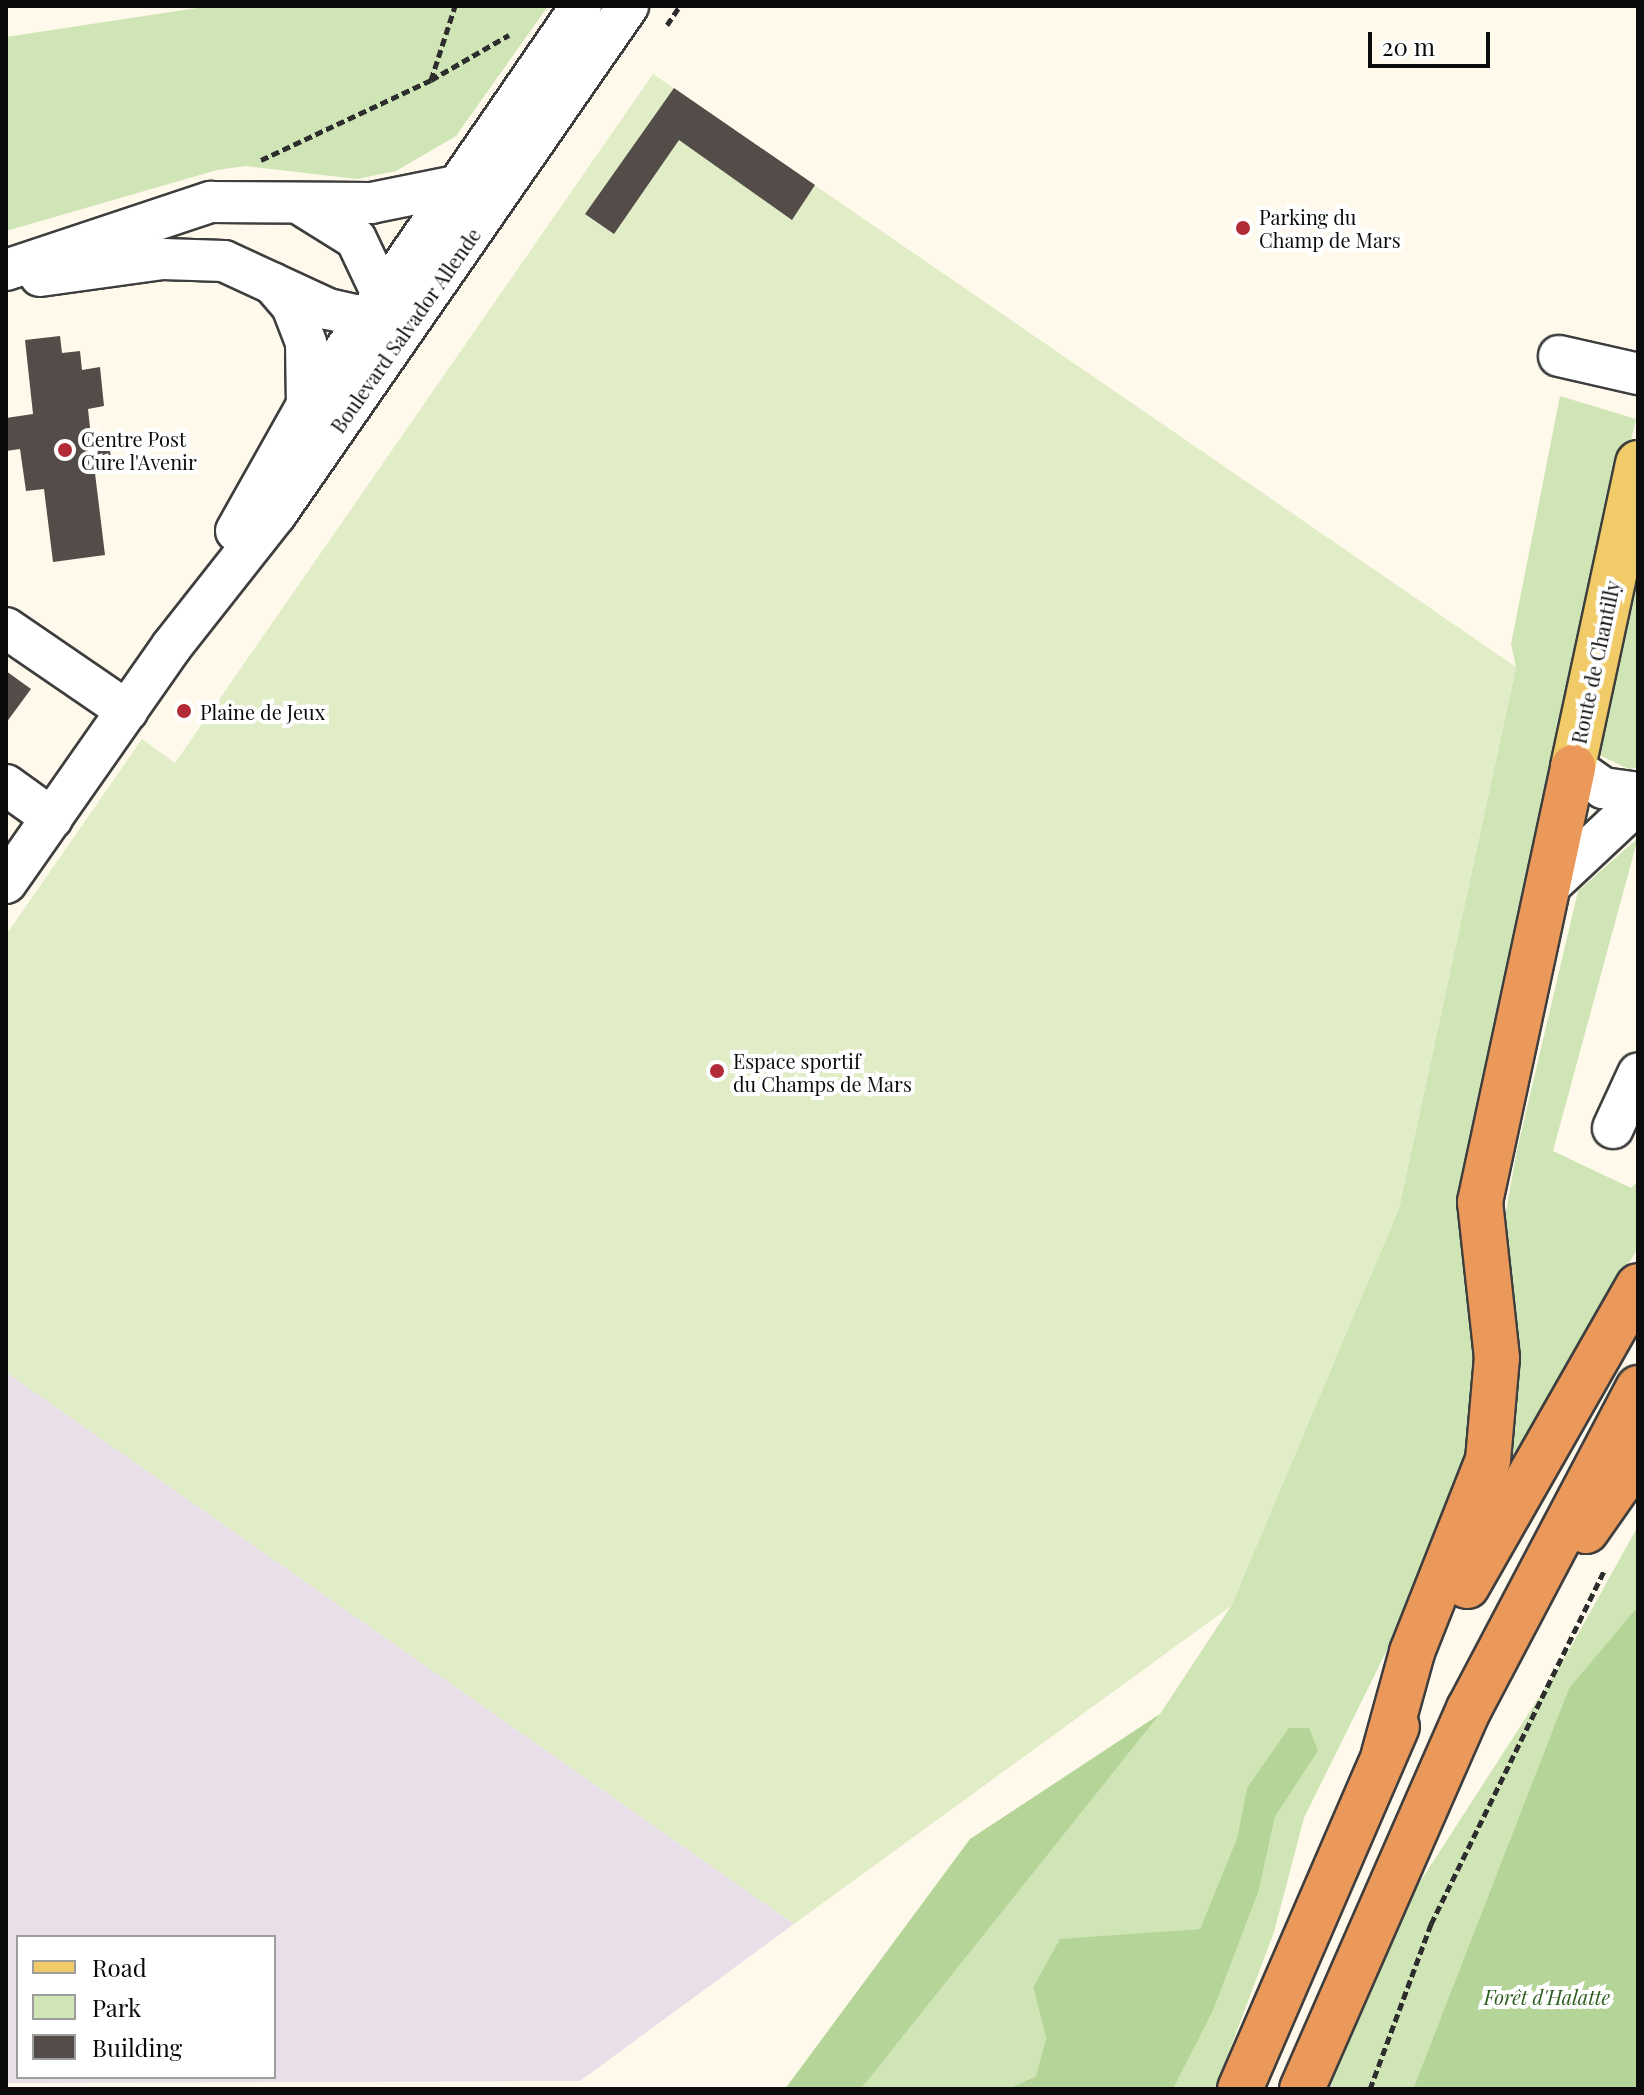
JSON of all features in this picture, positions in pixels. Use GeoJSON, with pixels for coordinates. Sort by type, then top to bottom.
{"type":"FeatureCollection","features":[{"type":"Feature","properties":{"kind":"highway"},"geometry":{"type":"LineString","coordinates":[[1384,1754],[1412,1652],[1488,1460],[1497,1358],[1480,1202],[1573,767]]}},
{"type":"Feature","properties":{"kind":"highway"},"geometry":{"type":"LineString","coordinates":[[1240,2089],[1384,1754],[1522,1483],[1638,1286]]}},
{"type":"Feature","properties":{"kind":"highway"},"geometry":{"type":"LineString","coordinates":[[1302,2089],[1484,1677],[1638,1388]]}},
{"type":"Feature","properties":{"kind":"highway"},"geometry":{"type":"LineString","coordinates":[[1484,1677],[1638,1457]]}},
{"type":"Feature","properties":{"kind":"main road","name":"Route de Chantilly"},"geometry":{"type":"LineString","coordinates":[[1573,767],[1638,463]]}},
{"type":"Feature","properties":{"kind":"street","name":"Boulevard Salvador Allende"},"geometry":{"type":"LineString","coordinates":[[172,646],[307,405],[389,320],[455,186],[581,6]]}},
{"type":"Feature","properties":{"kind":"street","name":"Boulevard Salvador Allende"},"geometry":{"type":"LineString","coordinates":[[6,883],[172,646],[389,320],[628,6]]}},
{"type":"Feature","properties":{"kind":"street"},"geometry":{"type":"LineString","coordinates":[[6,270],[179,209],[264,198],[381,203],[455,186]]}},
{"type":"Feature","properties":{"kind":"street"},"geometry":{"type":"LineString","coordinates":[[264,198],[308,208],[344,227],[389,320]]}},
{"type":"Feature","properties":{"kind":"street"},"geometry":{"type":"LineString","coordinates":[[6,280],[178,259],[224,261],[389,320]]}},
{"type":"Feature","properties":{"kind":"street"},"geometry":{"type":"LineString","coordinates":[[264,276],[300,323],[307,405]]}},
{"type":"Feature","properties":{"kind":"street"},"geometry":{"type":"LineString","coordinates":[[1559,356],[1638,374]]}},
{"type":"Feature","properties":{"kind":"street"},"geometry":{"type":"LineString","coordinates":[[6,628],[127,711]]}},
{"type":"Feature","properties":{"kind":"street"},"geometry":{"type":"LineString","coordinates":[[1573,767],[1603,788],[1638,793]]}},
{"type":"Feature","properties":{"kind":"street"},"geometry":{"type":"LineString","coordinates":[[6,785],[52,818]]}},
{"type":"Feature","properties":{"kind":"street"},"geometry":{"type":"LineString","coordinates":[[1546,889],[1638,803]]}},
{"type":"Feature","properties":{"kind":"street"},"geometry":{"type":"LineString","coordinates":[[1613,1128],[1638,1074]]}},
{"type":"Feature","properties":{"kind":"path"},"geometry":{"type":"LineString","coordinates":[[455,6],[431,80],[519,26]]}},
{"type":"Feature","properties":{"kind":"path"},"geometry":{"type":"LineString","coordinates":[[1370,2089],[1431,1924],[1609,1562]]}},
{"type":"Feature","properties":{"kind":"shaded area"},"geometry":{"type":"Polygon","coordinates":[[[6,1372],[794,1924],[580,2081],[6,2083],[6,1372]]]}},
{"type":"Feature","properties":{"kind":"green space"},"geometry":{"type":"Polygon","coordinates":[[[210,6],[548,6],[456,136],[396,171],[357,179],[246,166],[217,170],[6,231],[6,37],[210,6]]]}},
{"type":"Feature","properties":{"kind":"green space","name":"Espace sportif du Champs de Mars"},"geometry":{"type":"Polygon","coordinates":[[[653,74],[1516,667],[1399,1208],[1231,1606],[794,1924],[6,1372],[6,935],[142,739],[175,763],[653,74]]]}},
{"type":"Feature","properties":{"kind":"green space"},"geometry":{"type":"Polygon","coordinates":[[[1560,396],[1636,419],[1532,858],[1486,1380],[1473,1453],[1423,1577],[1304,1818],[1274,1932],[1215,2089],[1173,2089],[1213,2011],[1259,1890],[1275,1817],[1318,1751],[1247,1788],[1237,1838],[1200,1929],[1060,1940],[1033,1987],[1046,2038],[1036,2076],[1008,2089],[861,2089],[1160,1714],[1231,1606],[1399,1208],[1516,667],[1511,644],[1560,396]]]}},
{"type":"Feature","properties":{"kind":"green space"},"geometry":{"type":"Polygon","coordinates":[[[1638,575],[1638,767],[1629,769],[1597,754],[1638,575]]]}},
{"type":"Feature","properties":{"kind":"green space"},"geometry":{"type":"Polygon","coordinates":[[[1638,838],[1553,1151],[1631,1188],[1638,1181],[1638,1248],[1505,1469],[1498,1255],[1517,1150],[1578,891],[1638,838]]]}},
{"type":"Feature","properties":{"kind":"green space"},"geometry":{"type":"Polygon","coordinates":[[[1638,1526],[1638,1606],[1569,1688],[1413,2089],[1322,2089],[1391,1927],[1567,1654],[1638,1526]]]}},
{"type":"Feature","properties":{"kind":"green space","name":"Forêt d'Halatte"},"geometry":{"type":"Polygon","coordinates":[[[1638,1606],[1638,2089],[1413,2089],[1569,1688],[1638,1606]]]}},
{"type":"Feature","properties":{"kind":"green space"},"geometry":{"type":"Polygon","coordinates":[[[1160,1714],[861,2089],[785,2089],[970,1839],[1160,1714]]]}},
{"type":"Feature","properties":{"kind":"green space"},"geometry":{"type":"Polygon","coordinates":[[[1289,1728],[1309,1728],[1318,1751],[1275,1817],[1259,1890],[1213,2011],[1173,2089],[1008,2089],[1036,2076],[1046,2038],[1033,1987],[1060,1939],[1200,1929],[1237,1838],[1247,1788],[1289,1728]]]}},
{"type":"Feature","properties":{"kind":"building"},"geometry":{"type":"Polygon","coordinates":[[[674,88],[815,185],[792,220],[679,140],[614,234],[585,214],[674,88]]]}},
{"type":"Feature","properties":{"kind":"building","name":"Centre Post Cure l'Avenir"},"geometry":{"type":"Polygon","coordinates":[[[60,336],[62,353],[80,351],[82,370],[100,367],[104,406],[88,409],[92,446],[109,445],[112,463],[94,465],[105,555],[53,562],[44,489],[26,491],[20,449],[6,451],[6,418],[33,414],[25,340],[60,336]]]}},
{"type":"Feature","properties":{"kind":"building"},"geometry":{"type":"Polygon","coordinates":[[[6,671],[31,689],[6,723],[6,671]]]}},
{"type":"Feature","properties":{"kind":"place","name":"Parking du Champ de Mars"},"geometry":{"type":"Point","coordinates":[1243,228]}},
{"type":"Feature","properties":{"kind":"place","name":"Centre Post Cure l'Avenir"},"geometry":{"type":"Point","coordinates":[65,450]}},
{"type":"Feature","properties":{"kind":"place","name":"Plaine de Jeux"},"geometry":{"type":"Point","coordinates":[184,711]}},
{"type":"Feature","properties":{"kind":"place","name":"Espace sportif du Champs de Mars"},"geometry":{"type":"Point","coordinates":[717,1071]}}]}
